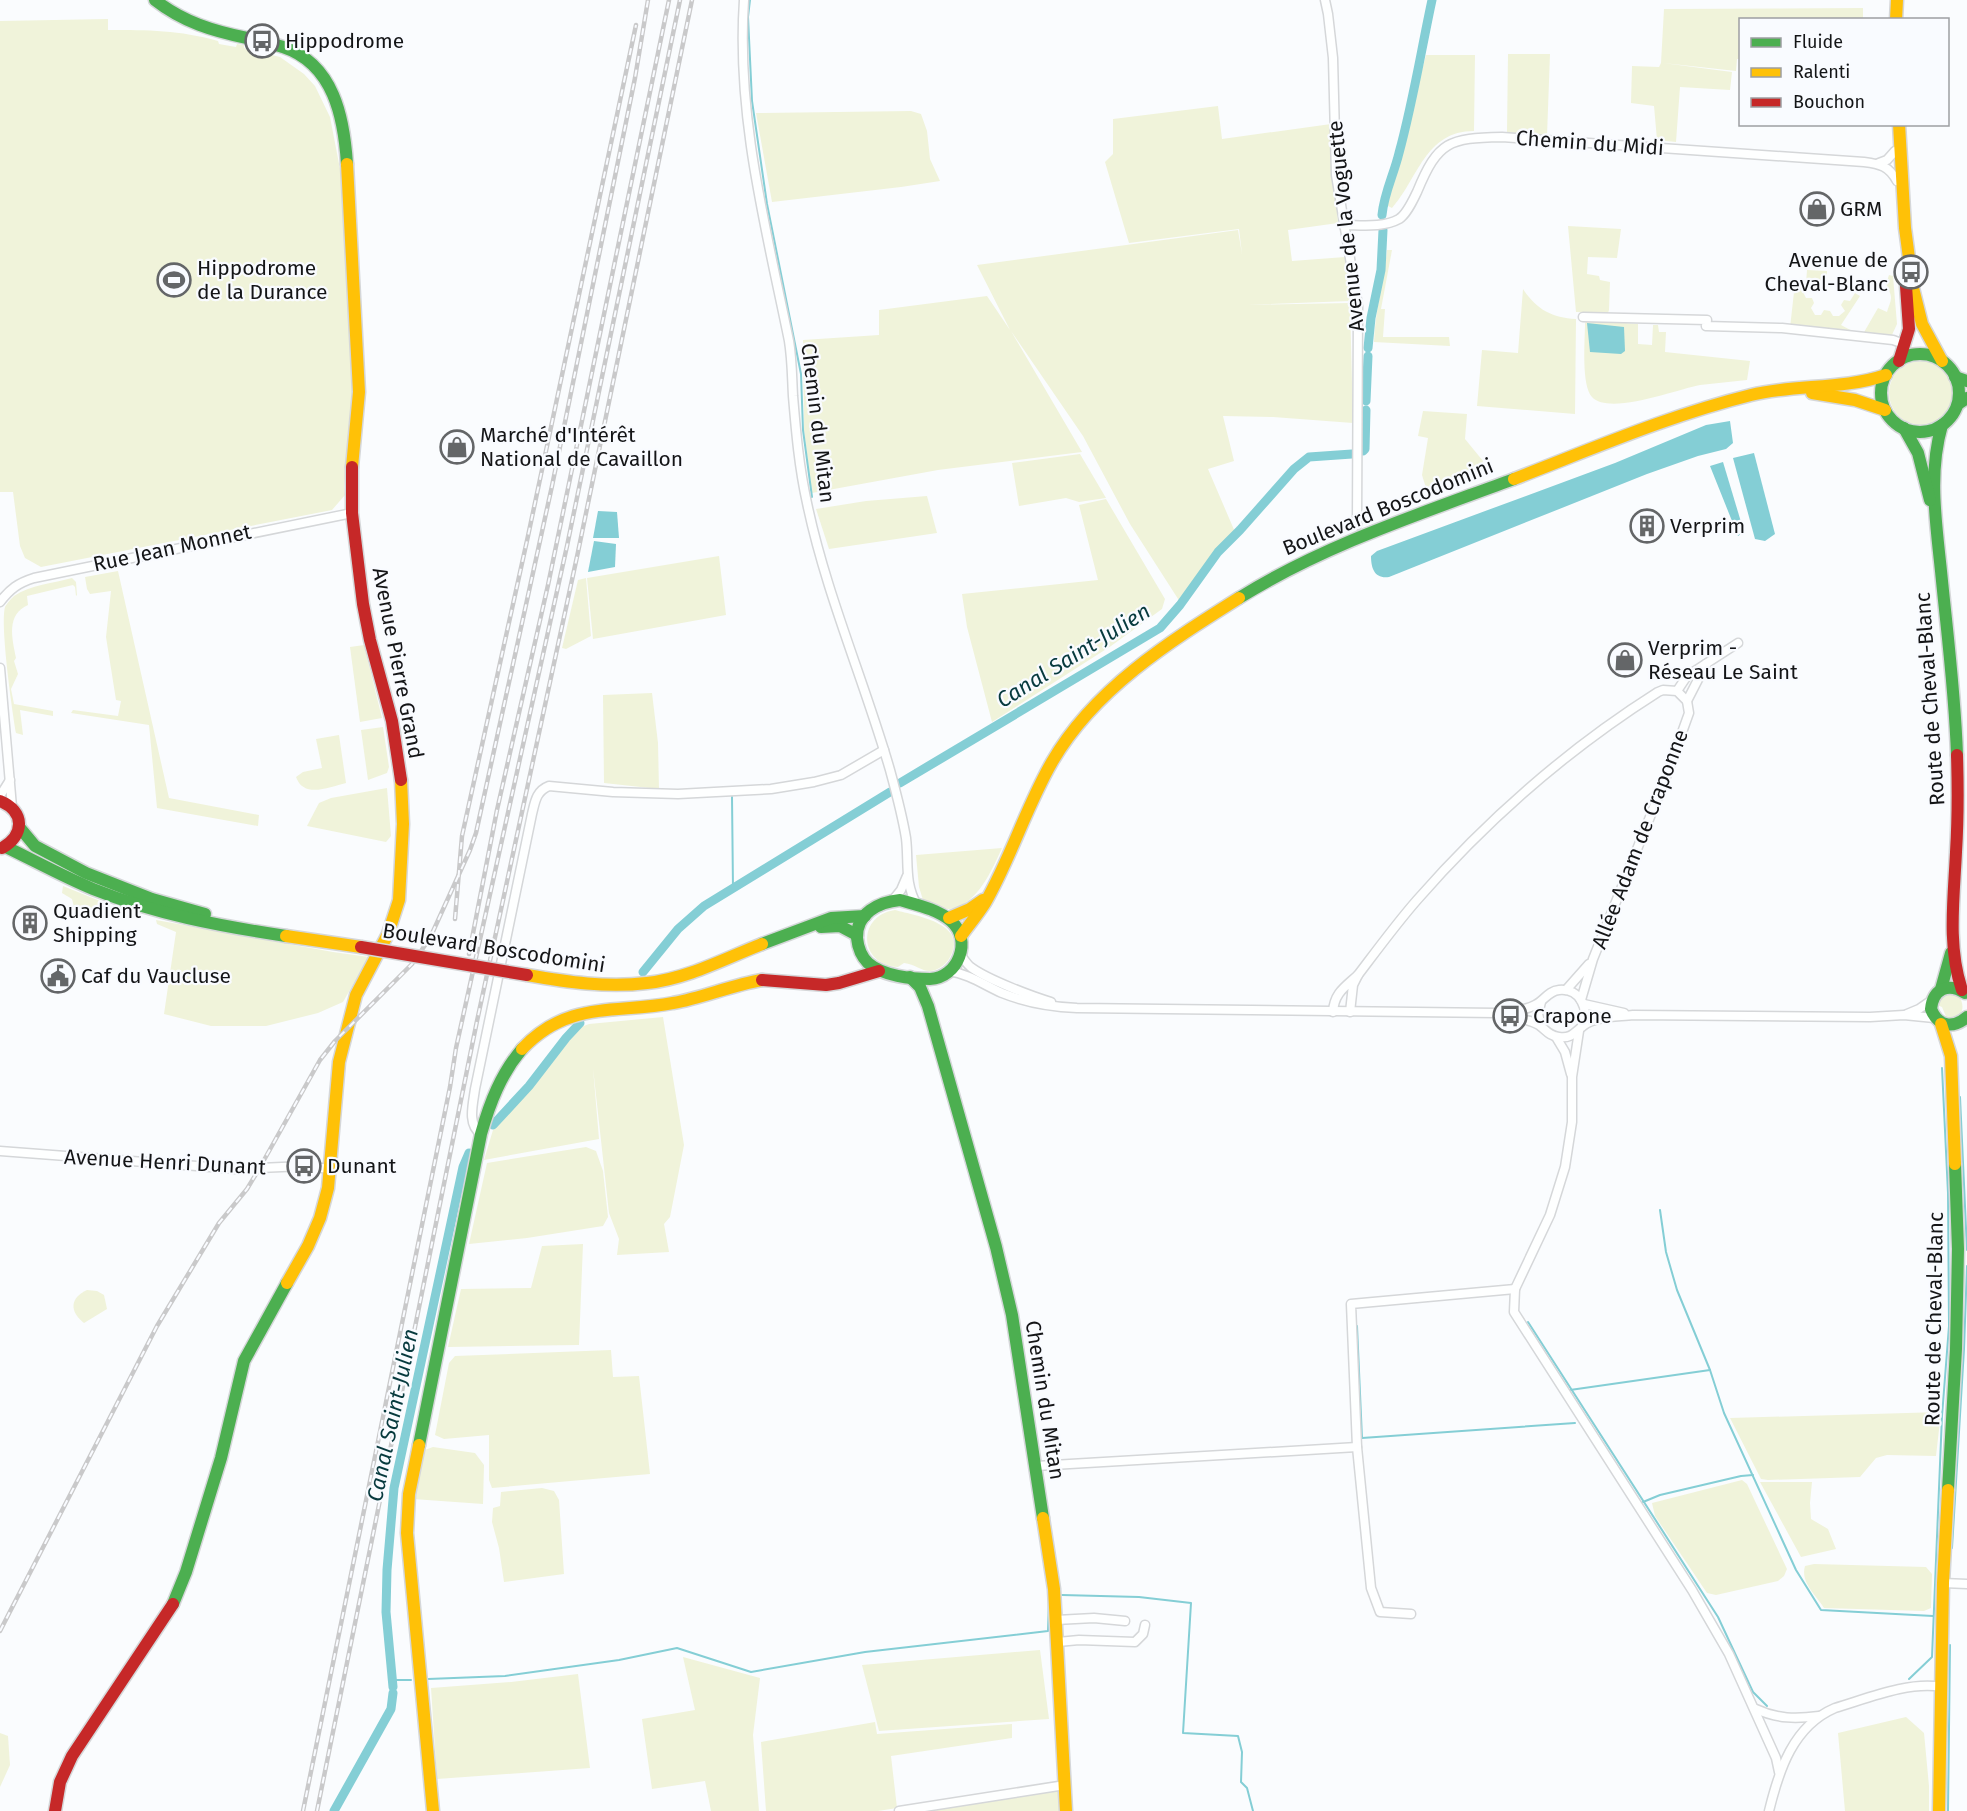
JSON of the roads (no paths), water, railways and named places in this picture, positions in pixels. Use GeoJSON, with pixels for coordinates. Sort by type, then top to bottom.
{"type":"FeatureCollection","features":[{"type":"Feature","properties":{"kind":"main road","name":"Avenue Pierre Grand"},"geometry":{"type":"LineString","coordinates":[[55,1811],[56,1793],[63,1772],[72,1756],[172,1606],[222,1458],[229,1418],[244,1361],[308,1246],[320,1218],[328,1188],[339,1062],[356,995],[393,922],[399,900],[403,805],[396,748],[384,686],[370,640],[360,583],[352,513],[351,478],[359,392],[347,161],[341,113],[333,91],[318,69],[291,50],[187,22],[170,14],[155,0]]}},
{"type":"Feature","properties":{"kind":"main road"},"geometry":{"type":"LineString","coordinates":[[1892,0],[1894,18]]}},
{"type":"Feature","properties":{"kind":"main road"},"geometry":{"type":"LineString","coordinates":[[1894,18],[1897,0]]}},
{"type":"Feature","properties":{"kind":"main road"},"geometry":{"type":"LineString","coordinates":[[1897,126],[1895,151],[1909,329],[1899,361],[1886,375],[1881,396],[1886,411],[1896,424],[1912,438],[1919,456],[1935,522]]}},
{"type":"Feature","properties":{"kind":"main road"},"geometry":{"type":"LineString","coordinates":[[1897,126],[1905,228],[1913,288],[1922,324],[1942,361],[1961,379],[1959,386],[1962,401],[1949,420],[1942,425],[1924,432],[1904,429]]}},
{"type":"Feature","properties":{"kind":"main road"},"geometry":{"type":"LineString","coordinates":[[1899,361],[1916,355],[1925,355],[1942,361]]}},
{"type":"Feature","properties":{"kind":"main road","name":"Boulevard Boscodomini"},"geometry":{"type":"LineString","coordinates":[[961,936],[967,925],[978,914],[1051,764],[1075,728],[1106,694],[1144,662],[1274,576],[1331,548],[1676,416],[1755,394],[1871,381],[1886,375]]}},
{"type":"Feature","properties":{"kind":"main road","name":"Boulevard Boscodomini"},"geometry":{"type":"LineString","coordinates":[[1796,391],[1855,400],[1886,411]]}},
{"type":"Feature","properties":{"kind":"main road"},"geometry":{"type":"LineString","coordinates":[[1935,522],[1935,465],[1938,436],[1942,425]]}},
{"type":"Feature","properties":{"kind":"main road","name":"Route de Cheval-Blanc"},"geometry":{"type":"LineString","coordinates":[[1935,522],[1954,690],[1958,800],[1953,945],[1956,971],[1965,993]]}},
{"type":"Feature","properties":{"kind":"main road"},"geometry":{"type":"LineString","coordinates":[[0,801],[12,807],[18,816],[20,828],[13,842],[3,848]]}},
{"type":"Feature","properties":{"kind":"main road","name":"Boulevard Boscodomini"},"geometry":{"type":"LineString","coordinates":[[20,828],[35,846],[86,873],[152,899],[260,930]]}},
{"type":"Feature","properties":{"kind":"main road","name":"Boulevard Boscodomini"},"geometry":{"type":"LineString","coordinates":[[3,848],[38,860],[67,878],[93,889],[154,910],[210,924],[260,930],[575,983],[607,986],[649,983],[682,975],[831,918],[865,915]]}},
{"type":"Feature","properties":{"kind":"main road","name":"Boulevard Boscodomini"},"geometry":{"type":"LineString","coordinates":[[949,918],[970,909],[990,892]]}},
{"type":"Feature","properties":{"kind":"main road"},"geometry":{"type":"LineString","coordinates":[[893,900],[917,906],[949,918],[955,924],[961,936],[960,954],[955,966],[937,978],[910,977],[879,971],[870,965],[861,951],[857,934],[865,915],[877,904],[893,900]]}},
{"type":"Feature","properties":{"kind":"main road","name":"Boulevard Boscodomini"},"geometry":{"type":"LineString","coordinates":[[788,936],[831,925],[847,927],[857,934]]}},
{"type":"Feature","properties":{"kind":"main road","name":"Route de Cheval-Blanc"},"geometry":{"type":"LineString","coordinates":[[1941,989],[1953,945]]}},
{"type":"Feature","properties":{"kind":"main road"},"geometry":{"type":"LineString","coordinates":[[846,980],[854,970],[861,951]]}},
{"type":"Feature","properties":{"kind":"main road"},"geometry":{"type":"LineString","coordinates":[[433,1811],[407,1533],[409,1494],[481,1134],[494,1089],[513,1058],[527,1042],[574,1015],[607,1009],[671,1004],[764,980],[825,985],[879,971]]}},
{"type":"Feature","properties":{"kind":"main road","name":"Chemin du Mitan"},"geometry":{"type":"LineString","coordinates":[[910,977],[920,987],[928,1006],[1007,1291],[1054,1589],[1066,1811]]}},
{"type":"Feature","properties":{"kind":"main road"},"geometry":{"type":"LineString","coordinates":[[928,1006],[929,996],[937,978]]}},
{"type":"Feature","properties":{"kind":"main road"},"geometry":{"type":"LineString","coordinates":[[1932,1000],[1941,989],[1952,986],[1965,993]]}},
{"type":"Feature","properties":{"kind":"main road","name":"Route de Cheval-Blanc"},"geometry":{"type":"LineString","coordinates":[[1932,1000],[1931,1009],[1951,1056],[1958,1249],[1958,1298],[1943,1583],[1939,1811]]}},
{"type":"Feature","properties":{"kind":"main road"},"geometry":{"type":"LineString","coordinates":[[1938,1021],[1950,1026],[1963,1021]]}},
{"type":"Feature","properties":{"kind":"main road","name":"Route de Cheval-Blanc"},"geometry":{"type":"LineString","coordinates":[[1951,1056],[1963,1021]]}},
{"type":"Feature","properties":{"kind":"street","name":"Chemin du Mitan"},"geometry":{"type":"LineString","coordinates":[[744,0],[743,46],[748,129],[758,192],[789,344],[799,460],[807,505],[833,602],[885,750],[899,800],[905,835],[907,876],[917,906]]}},
{"type":"Feature","properties":{"kind":"street","name":"Avenue de la Voguette"},"geometry":{"type":"LineString","coordinates":[[1325,0],[1333,58],[1336,175],[1358,306],[1357,525]]}},
{"type":"Feature","properties":{"kind":"street","name":"Chemin du Midi"},"geometry":{"type":"LineString","coordinates":[[1343,225],[1381,224],[1400,218],[1413,200],[1425,172],[1443,147],[1466,138],[1543,140],[1879,164]]}},
{"type":"Feature","properties":{"kind":"street"},"geometry":{"type":"LineString","coordinates":[[1879,164],[1887,160],[1895,151]]}},
{"type":"Feature","properties":{"kind":"street"},"geometry":{"type":"LineString","coordinates":[[1879,164],[1890,171],[1897,181]]}},
{"type":"Feature","properties":{"kind":"street"},"geometry":{"type":"LineString","coordinates":[[1583,317],[1707,320],[1706,326],[1782,328],[1893,340],[1904,344]]}},
{"type":"Feature","properties":{"kind":"street","name":"Rue Jean Monnet"},"geometry":{"type":"LineString","coordinates":[[0,602],[15,586],[34,578],[352,513]]}},
{"type":"Feature","properties":{"kind":"street"},"geometry":{"type":"LineString","coordinates":[[1333,1012],[1334,1002],[1340,990],[1358,975],[1434,881],[1528,788],[1623,714],[1658,692],[1677,691],[1687,676],[1738,643]]}},
{"type":"Feature","properties":{"kind":"street"},"geometry":{"type":"LineString","coordinates":[[1687,701],[1707,664]]}},
{"type":"Feature","properties":{"kind":"street"},"geometry":{"type":"LineString","coordinates":[[0,668],[12,807]]}},
{"type":"Feature","properties":{"kind":"street","name":"Allée Adam de Craponne"},"geometry":{"type":"LineString","coordinates":[[1593,959],[1689,713],[1687,701],[1677,691]]}},
{"type":"Feature","properties":{"kind":"street"},"geometry":{"type":"LineString","coordinates":[[481,1134],[474,1127],[473,1100],[534,806],[542,789],[549,786],[613,792],[678,794],[771,789],[814,782],[841,774],[885,750]]}},
{"type":"Feature","properties":{"kind":"street"},"geometry":{"type":"LineString","coordinates":[[0,796],[10,780]]}},
{"type":"Feature","properties":{"kind":"street"},"geometry":{"type":"LineString","coordinates":[[893,900],[901,890],[907,876]]}},
{"type":"Feature","properties":{"kind":"street"},"geometry":{"type":"LineString","coordinates":[[960,954],[968,965],[978,972],[1027,994],[1077,1008]]}},
{"type":"Feature","properties":{"kind":"street"},"geometry":{"type":"LineString","coordinates":[[1566,990],[1593,959]]}},
{"type":"Feature","properties":{"kind":"street"},"geometry":{"type":"LineString","coordinates":[[1582,1002],[1593,959]]}},
{"type":"Feature","properties":{"kind":"street"},"geometry":{"type":"LineString","coordinates":[[949,971],[966,975],[1025,1001],[1041,1005],[1077,1008],[1497,1013],[1525,1009],[1552,992],[1566,990],[1577,995],[1586,1015],[1572,1077],[1572,1122],[1565,1167],[1550,1215],[1515,1289],[1514,1312],[1692,1590],[1729,1654],[1756,1709],[1776,1758],[1779,1772]]}},
{"type":"Feature","properties":{"kind":"street"},"geometry":{"type":"LineString","coordinates":[[1350,1012],[1353,985],[1358,975]]}},
{"type":"Feature","properties":{"kind":"street"},"geometry":{"type":"LineString","coordinates":[[1904,1015],[1932,1000]]}},
{"type":"Feature","properties":{"kind":"street"},"geometry":{"type":"LineString","coordinates":[[1541,1001],[1538,1014],[1541,1026]]}},
{"type":"Feature","properties":{"kind":"street"},"geometry":{"type":"LineString","coordinates":[[1582,1002],[1633,1015]]}},
{"type":"Feature","properties":{"kind":"street"},"geometry":{"type":"LineString","coordinates":[[1497,1013],[1524,1019],[1541,1026],[1550,1035],[1556,1037],[1568,1037],[1601,1019],[1633,1015],[1870,1017],[1904,1015],[1938,1021]]}},
{"type":"Feature","properties":{"kind":"street"},"geometry":{"type":"LineString","coordinates":[[1556,1037],[1564,1052],[1572,1077]]}},
{"type":"Feature","properties":{"kind":"street","name":"Avenue Henri Dunant"},"geometry":{"type":"LineString","coordinates":[[0,1151],[236,1169],[304,1166],[330,1169]]}},
{"type":"Feature","properties":{"kind":"street"},"geometry":{"type":"LineString","coordinates":[[1411,1614],[1380,1612],[1371,1588],[1357,1447],[1351,1304],[1515,1289]]}},
{"type":"Feature","properties":{"kind":"street"},"geometry":{"type":"LineString","coordinates":[[1036,1466],[1357,1447]]}},
{"type":"Feature","properties":{"kind":"street"},"geometry":{"type":"LineString","coordinates":[[1943,1583],[1967,1584]]}},
{"type":"Feature","properties":{"kind":"street"},"geometry":{"type":"LineString","coordinates":[[1056,1620],[1094,1618],[1125,1621]]}},
{"type":"Feature","properties":{"kind":"street"},"geometry":{"type":"LineString","coordinates":[[1058,1642],[1079,1640],[1135,1642],[1143,1634],[1145,1625]]}},
{"type":"Feature","properties":{"kind":"street"},"geometry":{"type":"LineString","coordinates":[[1769,1811],[1779,1772],[1788,1753],[1814,1720],[1835,1708],[1906,1688],[1941,1687]]}},
{"type":"Feature","properties":{"kind":"street"},"geometry":{"type":"LineString","coordinates":[[1756,1709],[1770,1716],[1786,1718],[1820,1716]]}},
{"type":"Feature","properties":{"kind":"street"},"geometry":{"type":"LineString","coordinates":[[899,1811],[1065,1785]]}},
{"type":"Feature","properties":{"kind":"water"},"geometry":{"type":"Polygon","coordinates":[[[1587,323],[1624,327],[1625,351],[1621,354],[1590,352],[1587,323]]]}},
{"type":"Feature","properties":{"kind":"water"},"geometry":{"type":"Polygon","coordinates":[[[1730,421],[1733,443],[1726,449],[1647,474],[1389,577],[1377,575],[1373,569],[1371,556],[1377,551],[1615,463],[1706,425],[1730,421]]]}},
{"type":"Feature","properties":{"kind":"water"},"geometry":{"type":"Polygon","coordinates":[[[1754,453],[1775,534],[1765,541],[1755,539],[1733,458],[1754,453]]]}},
{"type":"Feature","properties":{"kind":"water"},"geometry":{"type":"Polygon","coordinates":[[[1723,462],[1744,532],[1738,536],[1710,466],[1723,462]]]}},
{"type":"Feature","properties":{"kind":"water"},"geometry":{"type":"Polygon","coordinates":[[[598,511],[617,512],[619,538],[593,538],[598,511]]]}},
{"type":"Feature","properties":{"kind":"water"},"geometry":{"type":"Polygon","coordinates":[[[594,541],[616,544],[615,567],[588,572],[594,541]]]}},
{"type":"Feature","properties":{"kind":"waterway"},"geometry":{"type":"LineString","coordinates":[[750,0],[748,17],[752,101],[767,204],[801,374],[803,430],[812,497]]}},
{"type":"Feature","properties":{"kind":"waterway","name":"Canal Saint-Julien"},"geometry":{"type":"LineString","coordinates":[[1382,215],[1409,115],[1432,0]]}},
{"type":"Feature","properties":{"kind":"waterway","name":"Canal Saint-Julien"},"geometry":{"type":"LineString","coordinates":[[1368,348],[1371,318],[1381,270],[1383,230]]}},
{"type":"Feature","properties":{"kind":"waterway","name":"Canal Saint-Julien"},"geometry":{"type":"LineString","coordinates":[[1366,401],[1368,356]]}},
{"type":"Feature","properties":{"kind":"waterway","name":"Canal Saint-Julien"},"geometry":{"type":"LineString","coordinates":[[1363,451],[1365,449],[1366,410]]}},
{"type":"Feature","properties":{"kind":"waterway","name":"Canal Saint-Julien"},"geometry":{"type":"LineString","coordinates":[[900,783],[1160,628],[1180,605],[1218,552],[1294,469],[1309,457],[1352,454]]}},
{"type":"Feature","properties":{"kind":"waterway","name":"Canal Saint-Julien"},"geometry":{"type":"LineString","coordinates":[[643,972],[678,929],[704,906],[890,792]]}},
{"type":"Feature","properties":{"kind":"waterway"},"geometry":{"type":"LineString","coordinates":[[732,797],[733,889]]}},
{"type":"Feature","properties":{"kind":"waterway","name":"Canal Saint-Julien"},"geometry":{"type":"LineString","coordinates":[[493,1125],[529,1086],[580,1023]]}},
{"type":"Feature","properties":{"kind":"waterway"},"geometry":{"type":"LineString","coordinates":[[1909,1679],[1932,1657],[1942,1416],[1949,1326],[1948,1193],[1942,1068]]}},
{"type":"Feature","properties":{"kind":"waterway"},"geometry":{"type":"LineString","coordinates":[[1960,1097],[1967,1250]]}},
{"type":"Feature","properties":{"kind":"waterway","name":"Canal Saint-Julien"},"geometry":{"type":"LineString","coordinates":[[393,1687],[386,1612],[394,1488],[463,1167],[469,1153]]}},
{"type":"Feature","properties":{"kind":"waterway"},"geometry":{"type":"LineString","coordinates":[[1660,1210],[1666,1252],[1677,1290],[1710,1370],[1724,1413],[1796,1570],[1821,1610],[1933,1616]]}},
{"type":"Feature","properties":{"kind":"waterway"},"geometry":{"type":"LineString","coordinates":[[1952,1548],[1967,1266]]}},
{"type":"Feature","properties":{"kind":"waterway"},"geometry":{"type":"LineString","coordinates":[[1528,1322],[1718,1617],[1753,1692],[1767,1706]]}},
{"type":"Feature","properties":{"kind":"waterway"},"geometry":{"type":"LineString","coordinates":[[1357,1326],[1362,1438],[1575,1423]]}},
{"type":"Feature","properties":{"kind":"waterway"},"geometry":{"type":"LineString","coordinates":[[1570,1390],[1710,1370]]}},
{"type":"Feature","properties":{"kind":"waterway"},"geometry":{"type":"LineString","coordinates":[[1643,1502],[1660,1495],[1753,1475]]}},
{"type":"Feature","properties":{"kind":"waterway"},"geometry":{"type":"LineString","coordinates":[[1062,1595],[1139,1597],[1191,1603],[1183,1733],[1238,1736],[1242,1752],[1241,1782],[1247,1788],[1253,1811]]}},
{"type":"Feature","properties":{"kind":"waterway"},"geometry":{"type":"LineString","coordinates":[[428,1679],[505,1676],[619,1660],[677,1648],[751,1672],[865,1652],[1048,1631],[1049,1599]]}},
{"type":"Feature","properties":{"kind":"waterway"},"geometry":{"type":"LineString","coordinates":[[1948,1811],[1950,1645]]}},
{"type":"Feature","properties":{"kind":"waterway"},"geometry":{"type":"LineString","coordinates":[[392,1680],[411,1680]]}},
{"type":"Feature","properties":{"kind":"waterway","name":"Canal Saint-Julien"},"geometry":{"type":"LineString","coordinates":[[334,1811],[391,1709],[393,1693]]}},
{"type":"Feature","properties":{"kind":"railway"},"geometry":{"type":"LineString","coordinates":[[0,1631],[157,1326],[219,1223],[247,1189],[320,1060],[335,1041],[412,964],[430,938],[470,850],[476,833],[552,486],[635,78],[648,0]]}},
{"type":"Feature","properties":{"kind":"railway"},"geometry":{"type":"LineString","coordinates":[[469,954],[497,810],[548,585],[669,0]]}},
{"type":"Feature","properties":{"kind":"railway"},"geometry":{"type":"LineString","coordinates":[[303,1811],[456,1048],[567,546],[680,0]]}},
{"type":"Feature","properties":{"kind":"railway"},"geometry":{"type":"LineString","coordinates":[[317,1811],[477,1021],[578,552],[692,0]]}},
{"type":"Feature","properties":{"kind":"railway"},"geometry":{"type":"LineString","coordinates":[[455,919],[462,836],[636,25]]}},
{"type":"Feature","properties":{"kind":"place","name":"Hippodrome"},"geometry":{"type":"Point","coordinates":[262,41]}},
{"type":"Feature","properties":{"kind":"place","name":"GRM"},"geometry":{"type":"Point","coordinates":[1817,209]}},
{"type":"Feature","properties":{"kind":"place","name":"Avenue de Cheval-Blanc"},"geometry":{"type":"Point","coordinates":[1911,272]}},
{"type":"Feature","properties":{"kind":"place","name":"Hippodrome de la Durance"},"geometry":{"type":"Point","coordinates":[174,280]}},
{"type":"Feature","properties":{"kind":"place","name":"Marché d'Intérêt National de Cavaillon"},"geometry":{"type":"Point","coordinates":[457,447]}},
{"type":"Feature","properties":{"kind":"place","name":"Verprim"},"geometry":{"type":"Point","coordinates":[1647,526]}},
{"type":"Feature","properties":{"kind":"place","name":"Verprim - Réseau Le Saint"},"geometry":{"type":"Point","coordinates":[1625,660]}},
{"type":"Feature","properties":{"kind":"place","name":"Quadient Shipping"},"geometry":{"type":"Point","coordinates":[30,923]}},
{"type":"Feature","properties":{"kind":"place","name":"Caf du Vaucluse"},"geometry":{"type":"Point","coordinates":[58,976]}},
{"type":"Feature","properties":{"kind":"place","name":"Crapone"},"geometry":{"type":"Point","coordinates":[1510,1016]}},
{"type":"Feature","properties":{"kind":"place","name":"Dunant"},"geometry":{"type":"Point","coordinates":[304,1166]}}]}
